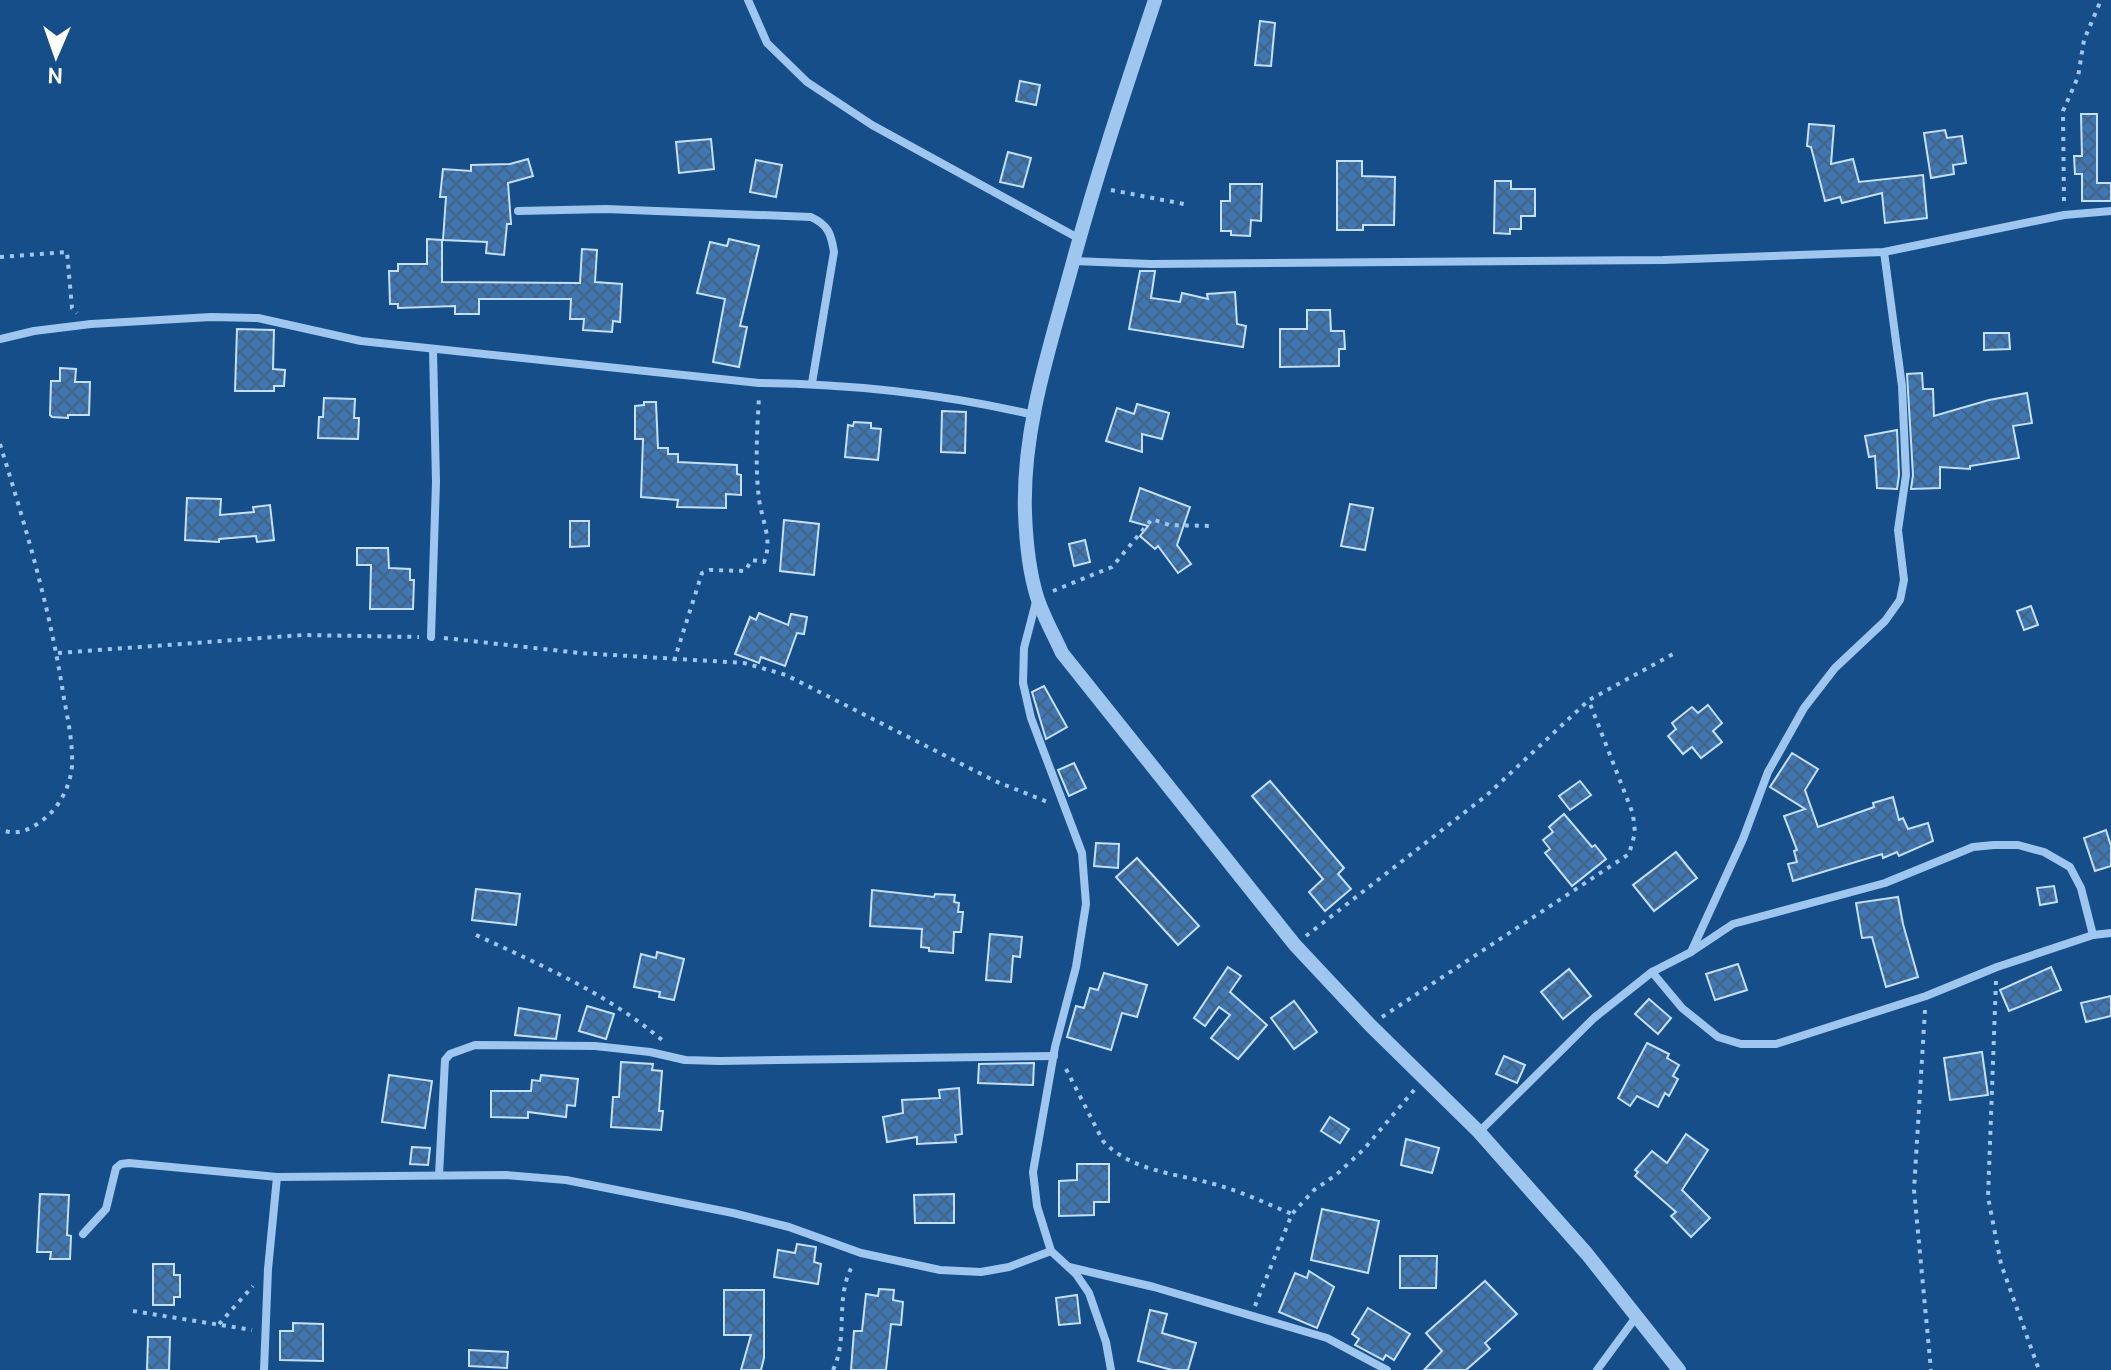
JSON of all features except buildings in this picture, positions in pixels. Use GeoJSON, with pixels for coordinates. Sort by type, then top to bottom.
{"type":"FeatureCollection","features":[{"type":"Feature","properties":{"kind":"street"},"geometry":{"type":"LineString","coordinates":[[748,0],[767,43],[807,82],[872,125],[1078,238]]}},
{"type":"Feature","properties":{"kind":"street"},"geometry":{"type":"LineString","coordinates":[[1155,0],[1093,186],[1051,336],[1035,416],[1026,475],[1025,513],[1029,560],[1037,598],[1062,653],[1295,945],[1370,1025],[1479,1132],[1587,1254],[1679,1370]]}},
{"type":"Feature","properties":{"kind":"street"},"geometry":{"type":"LineString","coordinates":[[518,211],[606,209],[811,217],[825,223],[832,235],[834,252],[812,383]]}},
{"type":"Feature","properties":{"kind":"street"},"geometry":{"type":"LineString","coordinates":[[1073,261],[1151,264],[1663,260],[1884,252],[2064,215],[2111,211]]}},
{"type":"Feature","properties":{"kind":"street"},"geometry":{"type":"LineString","coordinates":[[1691,952],[1743,839],[1768,772],[1804,708],[1835,668],[1885,621],[1900,600],[1904,580],[1898,530],[1906,475],[1902,386],[1884,252]]}},
{"type":"Feature","properties":{"kind":"street"},"geometry":{"type":"LineString","coordinates":[[0,339],[91,324],[211,317],[258,318],[361,341],[759,383],[812,383],[972,400],[1035,416]]}},
{"type":"Feature","properties":{"kind":"street"},"geometry":{"type":"LineString","coordinates":[[431,637],[436,482],[433,350]]}},
{"type":"Feature","properties":{"kind":"street"},"geometry":{"type":"LineString","coordinates":[[1037,598],[1024,648],[1023,683],[1031,718],[1082,853],[1086,904],[1076,967],[1055,1051],[1033,1172],[1037,1206],[1051,1251],[1089,1293],[1106,1342],[1111,1370]]}},
{"type":"Feature","properties":{"kind":"street"},"geometry":{"type":"LineString","coordinates":[[1479,1132],[1594,1018],[1652,972],[1691,952],[1733,924],[1885,883],[1973,847],[2018,845],[2044,852],[2070,867],[2081,888],[2093,935]]}},
{"type":"Feature","properties":{"kind":"street"},"geometry":{"type":"LineString","coordinates":[[1652,972],[1682,1008],[1718,1037],[1741,1044],[1776,1044],[1926,996],[1997,967],[2093,935],[2111,933]]}},
{"type":"Feature","properties":{"kind":"street"},"geometry":{"type":"LineString","coordinates":[[439,1175],[445,1060],[450,1054],[475,1045],[595,1046],[650,1052],[685,1060],[1055,1051]]}},
{"type":"Feature","properties":{"kind":"street"},"geometry":{"type":"LineString","coordinates":[[83,1234],[106,1209],[116,1168],[121,1164],[277,1177],[506,1175],[566,1180],[733,1213],[789,1227],[861,1253],[940,1270],[981,1272],[1009,1267],[1051,1251]]}},
{"type":"Feature","properties":{"kind":"street"},"geometry":{"type":"LineString","coordinates":[[264,1370],[268,1269],[277,1177]]}},
{"type":"Feature","properties":{"kind":"street"},"geometry":{"type":"LineString","coordinates":[[1068,1267],[1252,1314],[1327,1338],[1387,1370]]}},
{"type":"Feature","properties":{"kind":"street"},"geometry":{"type":"LineString","coordinates":[[1597,1370],[1636,1317]]}},
{"type":"Feature","properties":{"kind":"path"},"geometry":{"type":"LineString","coordinates":[[2064,215],[2063,111],[2078,77],[2084,40],[2101,0]]}},
{"type":"Feature","properties":{"kind":"path"},"geometry":{"type":"LineString","coordinates":[[1093,186],[1189,205]]}},
{"type":"Feature","properties":{"kind":"path"},"geometry":{"type":"LineString","coordinates":[[0,257],[67,252],[72,308],[91,324]]}},
{"type":"Feature","properties":{"kind":"path"},"geometry":{"type":"LineString","coordinates":[[674,661],[702,573],[710,570],[745,571],[752,560],[764,562],[767,553],[767,530],[759,500],[759,383]]}},
{"type":"Feature","properties":{"kind":"path"},"geometry":{"type":"LineString","coordinates":[[0,444],[33,549],[58,653],[72,765],[63,798],[46,818],[31,829],[18,833],[0,829]]}},
{"type":"Feature","properties":{"kind":"path"},"geometry":{"type":"LineString","coordinates":[[1037,598],[1112,567],[1152,519],[1169,525],[1211,526]]}},
{"type":"Feature","properties":{"kind":"path"},"geometry":{"type":"LineString","coordinates":[[58,653],[303,635],[431,637],[674,661],[744,663],[786,675],[995,781],[1067,810]]}},
{"type":"Feature","properties":{"kind":"path"},"geometry":{"type":"LineString","coordinates":[[1295,945],[1487,795],[1589,700],[1675,653]]}},
{"type":"Feature","properties":{"kind":"path"},"geometry":{"type":"LineString","coordinates":[[1370,1025],[1629,854],[1635,833],[1633,814],[1589,700]]}},
{"type":"Feature","properties":{"kind":"path"},"geometry":{"type":"LineString","coordinates":[[476,935],[571,979],[628,1013],[685,1060]]}},
{"type":"Feature","properties":{"kind":"path"},"geometry":{"type":"LineString","coordinates":[[1997,967],[1988,1197],[2001,1264],[2039,1370]]}},
{"type":"Feature","properties":{"kind":"path"},"geometry":{"type":"LineString","coordinates":[[1926,996],[1914,1190],[1931,1370]]}},
{"type":"Feature","properties":{"kind":"path"},"geometry":{"type":"LineString","coordinates":[[1055,1051],[1097,1130],[1112,1151],[1168,1173],[1225,1187],[1292,1214]]}},
{"type":"Feature","properties":{"kind":"path"},"geometry":{"type":"LineString","coordinates":[[1252,1314],[1292,1214],[1314,1190],[1364,1149],[1390,1115],[1425,1079]]}},
{"type":"Feature","properties":{"kind":"path"},"geometry":{"type":"LineString","coordinates":[[833,1370],[841,1343],[844,1291],[850,1270],[861,1253]]}},
{"type":"Feature","properties":{"kind":"path"},"geometry":{"type":"LineString","coordinates":[[218,1325],[268,1269]]}},
{"type":"Feature","properties":{"kind":"path"},"geometry":{"type":"LineString","coordinates":[[133,1311],[266,1333]]}}]}
